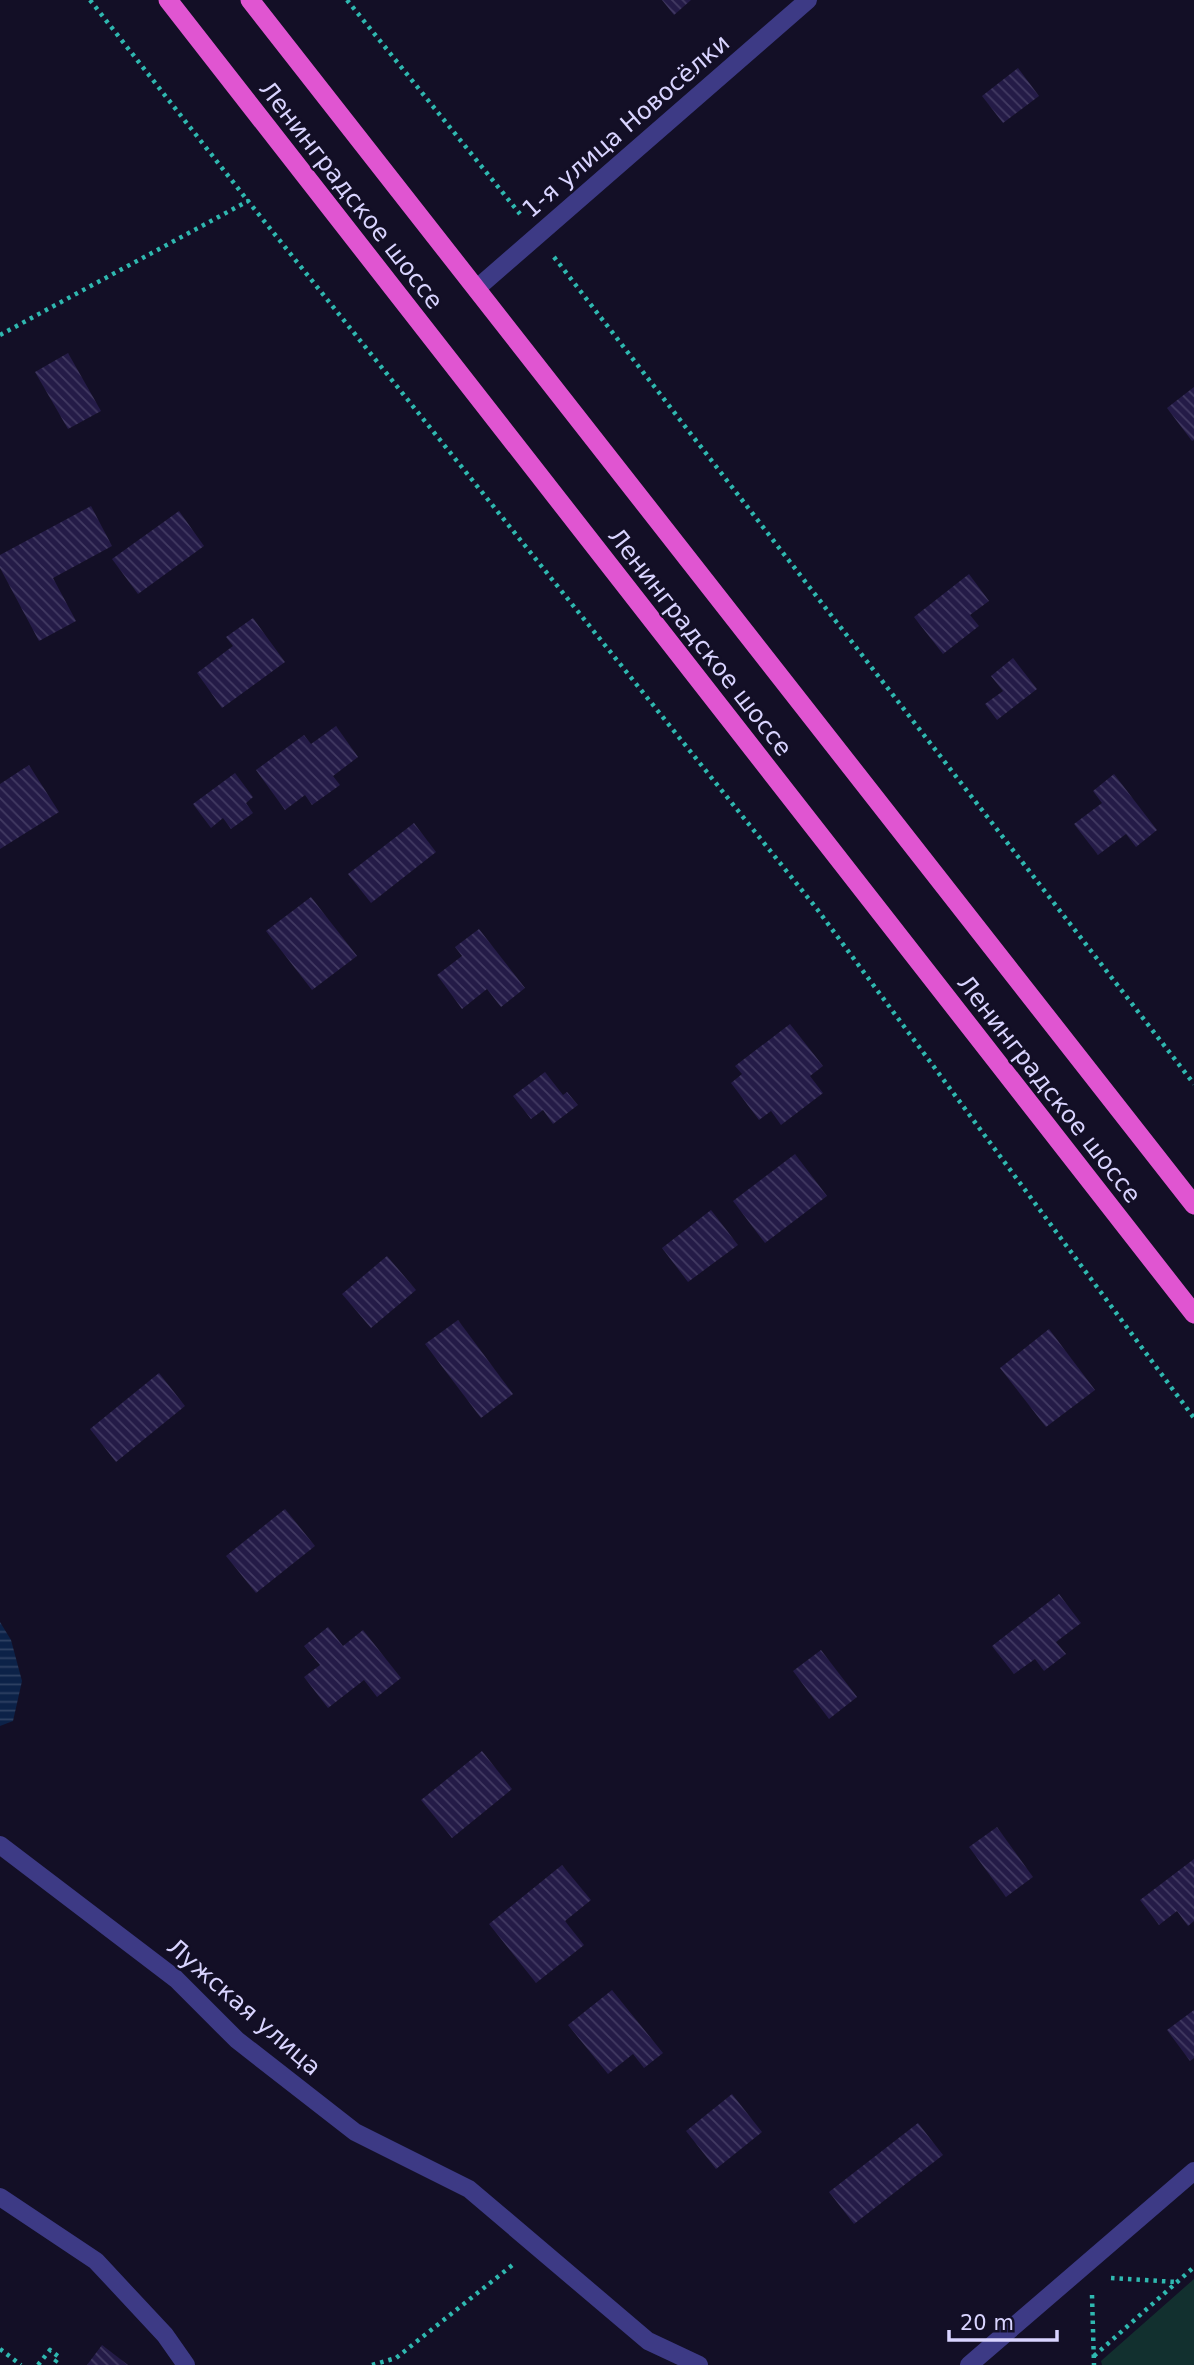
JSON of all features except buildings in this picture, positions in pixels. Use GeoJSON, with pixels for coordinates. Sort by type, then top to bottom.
{"type":"FeatureCollection","features":[{"type":"Feature","properties":{"kind":"highway","name":"Ленинградское шоссе"},"geometry":{"type":"LineString","coordinates":[[168,0],[1194,1314]]}},
{"type":"Feature","properties":{"kind":"highway","name":"Ленинградское шоссе"},"geometry":{"type":"LineString","coordinates":[[250,0],[1194,1205]]}},
{"type":"Feature","properties":{"kind":"street","name":"1-я улица Новосёлки"},"geometry":{"type":"LineString","coordinates":[[477,289],[808,0]]}},
{"type":"Feature","properties":{"kind":"street","name":"Лужская улица"},"geometry":{"type":"LineString","coordinates":[[0,1845],[176,1979],[237,2040],[355,2132],[469,2189],[648,2341],[699,2365]]}},
{"type":"Feature","properties":{"kind":"street"},"geometry":{"type":"LineString","coordinates":[[969,2365],[1194,2171]]}},
{"type":"Feature","properties":{"kind":"street"},"geometry":{"type":"LineString","coordinates":[[0,2197],[96,2261],[165,2335],[186,2365]]}},
{"type":"Feature","properties":{"kind":"path"},"geometry":{"type":"LineString","coordinates":[[90,0],[248,201],[817,909],[1194,1418]]}},
{"type":"Feature","properties":{"kind":"path"},"geometry":{"type":"LineString","coordinates":[[347,0],[538,236],[1194,1084]]}},
{"type":"Feature","properties":{"kind":"path"},"geometry":{"type":"LineString","coordinates":[[0,335],[248,201]]}},
{"type":"Feature","properties":{"kind":"path"},"geometry":{"type":"LineString","coordinates":[[372,2365],[396,2358],[535,2247]]}},
{"type":"Feature","properties":{"kind":"path"},"geometry":{"type":"LineString","coordinates":[[1094,2356],[1194,2267]]}},
{"type":"Feature","properties":{"kind":"path"},"geometry":{"type":"LineString","coordinates":[[1110,2278],[1177,2282]]}},
{"type":"Feature","properties":{"kind":"path"},"geometry":{"type":"LineString","coordinates":[[1092,2293],[1094,2365]]}},
{"type":"Feature","properties":{"kind":"path"},"geometry":{"type":"LineString","coordinates":[[0,2349],[21,2365]]}},
{"type":"Feature","properties":{"kind":"path"},"geometry":{"type":"LineString","coordinates":[[38,2365],[50,2350],[59,2357],[53,2365]]}},
{"type":"Feature","properties":{"kind":"green space"},"geometry":{"type":"Polygon","coordinates":[[[1194,2279],[1194,2365],[1102,2365],[1101,2361],[1194,2279]]]}},
{"type":"Feature","properties":{"kind":"water"},"geometry":{"type":"Polygon","coordinates":[[[0,1622],[11,1640],[22,1681],[13,1721],[0,1726],[0,1622]]]}}]}
